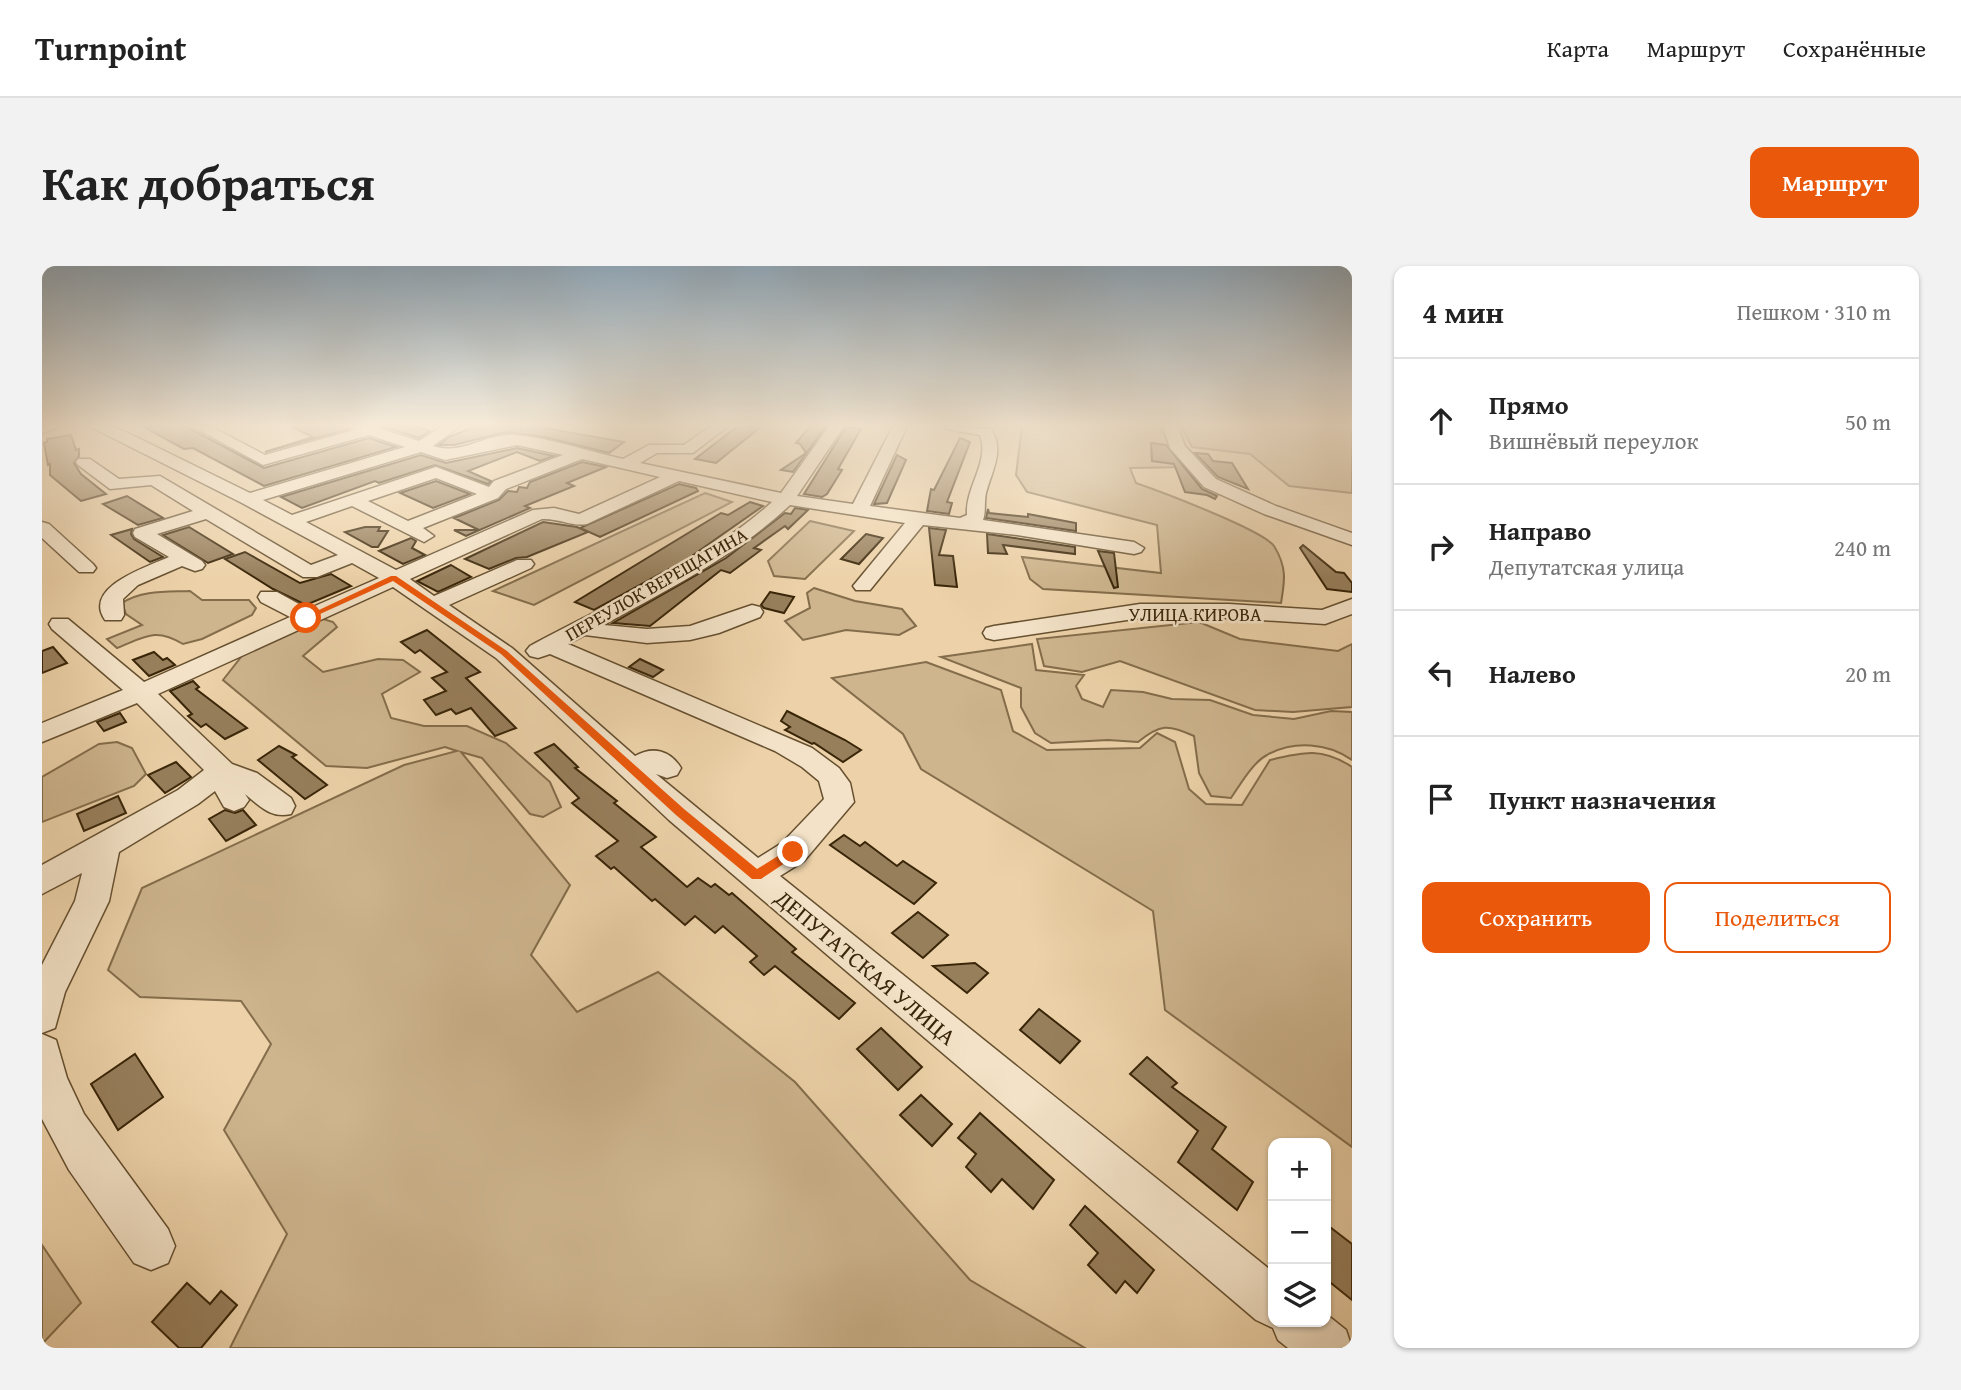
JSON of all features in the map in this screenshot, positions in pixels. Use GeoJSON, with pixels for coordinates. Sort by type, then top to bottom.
{"type":"FeatureCollection","features":[{"type":"Feature","properties":{"kind":"street"},"geometry":{"type":"LineString","coordinates":[[104,476],[116,485],[165,476]]}},
{"type":"Feature","properties":{"kind":"street","name":"ДЕПУТАТСКАЯ УЛИЦА"},"geometry":{"type":"LineString","coordinates":[[202,476],[393,577],[516,663],[650,769],[756,876],[1268,1299]]}},
{"type":"Feature","properties":{"kind":"street"},"geometry":{"type":"LineString","coordinates":[[113,615],[111,597],[131,581],[189,562],[142,533],[243,497],[322,476]]}},
{"type":"Feature","properties":{"kind":"street"},"geometry":{"type":"LineString","coordinates":[[253,539],[352,500],[423,476]]}},
{"type":"Feature","properties":{"kind":"street"},"geometry":{"type":"LineString","coordinates":[[447,476],[492,494]]}},
{"type":"Feature","properties":{"kind":"street"},"geometry":{"type":"LineString","coordinates":[[407,528],[492,494],[500,485],[523,476]]}},
{"type":"Feature","properties":{"kind":"street"},"geometry":{"type":"LineString","coordinates":[[42,733],[142,693],[393,577],[539,514],[554,513],[581,520],[676,476]]}},
{"type":"Feature","properties":{"kind":"street"},"geometry":{"type":"LineString","coordinates":[[679,476],[786,499],[1134,548]]}},
{"type":"Feature","properties":{"kind":"street","name":"ПЕРЕУЛОК ВЕРЕЩАГИНА"},"geometry":{"type":"LineString","coordinates":[[516,663],[673,578],[755,528],[786,499],[802,476]]}},
{"type":"Feature","properties":{"kind":"street"},"geometry":{"type":"LineString","coordinates":[[859,510],[875,476]]}},
{"type":"Feature","properties":{"kind":"street"},"geometry":{"type":"LineString","coordinates":[[966,523],[976,517],[973,503],[983,476]]}},
{"type":"Feature","properties":{"kind":"street"},"geometry":{"type":"LineString","coordinates":[[1205,476],[1210,483],[1329,533],[1352,539]]}},
{"type":"Feature","properties":{"kind":"street"},"geometry":{"type":"LineString","coordinates":[[154,480],[310,573],[353,556]]}},
{"type":"Feature","properties":{"kind":"street"},"geometry":{"type":"LineString","coordinates":[[352,500],[455,551]]}},
{"type":"Feature","properties":{"kind":"street"},"geometry":{"type":"LineString","coordinates":[[863,586],[918,519]]}},
{"type":"Feature","properties":{"kind":"street"},"geometry":{"type":"LineString","coordinates":[[42,528],[86,568]]}},
{"type":"Feature","properties":{"kind":"street"},"geometry":{"type":"LineString","coordinates":[[1329,533],[1334,542],[1352,555]]}},
{"type":"Feature","properties":{"kind":"street"},"geometry":{"type":"LineString","coordinates":[[433,604],[524,564]]}},
{"type":"Feature","properties":{"kind":"street"},"geometry":{"type":"LineString","coordinates":[[269,597],[306,618]]}},
{"type":"Feature","properties":{"kind":"street","name":"УЛИЦА КИРОВА"},"geometry":{"type":"LineString","coordinates":[[994,633],[1140,611],[1229,611],[1325,618],[1352,606]]}},
{"type":"Feature","properties":{"kind":"street"},"geometry":{"type":"LineString","coordinates":[[582,627],[640,636],[674,635],[728,625],[752,612]]}},
{"type":"Feature","properties":{"kind":"street"},"geometry":{"type":"LineString","coordinates":[[60,624],[142,693],[222,771],[247,779],[280,807]]}},
{"type":"Feature","properties":{"kind":"street"},"geometry":{"type":"LineString","coordinates":[[549,645],[785,745],[815,762],[836,783],[840,794],[839,802],[793,852],[756,876]]}},
{"type":"Feature","properties":{"kind":"street"},"geometry":{"type":"LineString","coordinates":[[222,771],[234,800]]}},
{"type":"Feature","properties":{"kind":"street"},"geometry":{"type":"LineString","coordinates":[[42,881],[188,797],[222,771]]}},
{"type":"Feature","properties":{"kind":"street"},"geometry":{"type":"LineString","coordinates":[[42,1017],[47,992],[92,901],[104,847]]}},
{"type":"Feature","properties":{"kind":"street"},"geometry":{"type":"LineString","coordinates":[[42,1053],[43,1065],[61,1118],[151,1245]]}},
{"type":"Feature","properties":{"kind":"street"},"geometry":{"type":"LineString","coordinates":[[1303,1327],[1328,1348]]}},
{"type":"Feature","properties":{"kind":"shaded area"},"geometry":{"type":"Polygon","coordinates":[[[1017,476],[1133,476],[1136,483],[1210,512],[1266,539],[1274,546],[1283,567],[1281,603],[1043,589],[1030,579],[1022,557],[1161,573],[1157,525],[1027,492],[1017,476]]]}},
{"type":"Feature","properties":{"kind":"shaded area"},"geometry":{"type":"Polygon","coordinates":[[[1277,476],[1352,476],[1352,493],[1289,486],[1277,476]]]}},
{"type":"Feature","properties":{"kind":"shaded area"},"geometry":{"type":"Polygon","coordinates":[[[705,493],[732,502],[534,605],[493,591],[705,493]]]}},
{"type":"Feature","properties":{"kind":"shaded area"},"geometry":{"type":"Polygon","coordinates":[[[810,521],[854,531],[805,579],[774,576],[768,561],[810,521]]]}},
{"type":"Feature","properties":{"kind":"shaded area"},"geometry":{"type":"Polygon","coordinates":[[[814,588],[855,601],[902,609],[916,626],[899,635],[846,630],[803,640],[785,621],[810,608],[807,593],[814,588]]]}},
{"type":"Feature","properties":{"kind":"shaded area"},"geometry":{"type":"Polygon","coordinates":[[[190,591],[202,600],[249,600],[256,608],[252,615],[202,639],[183,644],[157,635],[143,637],[117,648],[107,639],[142,625],[126,614],[122,603],[146,594],[190,591]]]}},
{"type":"Feature","properties":{"kind":"shaded area"},"geometry":{"type":"Polygon","coordinates":[[[317,617],[333,622],[337,627],[303,656],[323,672],[378,659],[403,660],[420,672],[382,694],[391,718],[424,726],[467,726],[506,743],[550,782],[561,807],[543,817],[530,814],[482,758],[461,752],[570,885],[531,955],[577,1012],[658,972],[795,1082],[970,1280],[1085,1348],[230,1348],[287,1234],[224,1130],[271,1044],[241,1001],[140,997],[108,970],[142,888],[404,765],[457,751],[445,747],[367,768],[326,766],[223,680],[245,652],[317,617]]]}},
{"type":"Feature","properties":{"kind":"shaded area"},"geometry":{"type":"Polygon","coordinates":[[[1199,622],[1240,639],[1338,651],[1352,644],[1352,707],[1293,712],[1255,710],[1120,661],[1082,672],[1044,666],[1037,639],[1199,622]]]}},
{"type":"Feature","properties":{"kind":"shaded area"},"geometry":{"type":"Polygon","coordinates":[[[1032,644],[1036,670],[1084,675],[1076,686],[1082,699],[1103,707],[1111,690],[1143,692],[1172,699],[1210,700],[1253,715],[1294,719],[1331,711],[1352,712],[1352,760],[1322,747],[1288,747],[1262,758],[1231,798],[1211,796],[1199,773],[1194,736],[1177,729],[1164,728],[1152,732],[1138,742],[1108,740],[1051,743],[1035,733],[1021,707],[1021,688],[941,657],[1032,644]]]}},
{"type":"Feature","properties":{"kind":"shaded area"},"geometry":{"type":"Polygon","coordinates":[[[926,662],[1001,690],[1013,731],[1047,750],[1140,748],[1157,733],[1175,742],[1189,789],[1206,804],[1242,805],[1270,760],[1312,753],[1331,756],[1352,767],[1352,1147],[1165,1010],[1153,911],[921,769],[903,734],[832,678],[926,662]]]}},
{"type":"Feature","properties":{"kind":"shaded area"},"geometry":{"type":"Polygon","coordinates":[[[117,742],[132,748],[146,774],[134,786],[42,822],[42,777],[99,744],[117,742]]]}},
{"type":"Feature","properties":{"kind":"shaded area"},"geometry":{"type":"Polygon","coordinates":[[[42,1245],[81,1303],[42,1344],[42,1245]]]}},
{"type":"Feature","properties":{"kind":"building"},"geometry":{"type":"Polygon","coordinates":[[[52,476],[84,476],[106,494],[81,501],[52,476]]]}},
{"type":"Feature","properties":{"kind":"building"},"geometry":{"type":"Polygon","coordinates":[[[246,476],[296,476],[264,486],[246,476]]]}},
{"type":"Feature","properties":{"kind":"building"},"geometry":{"type":"Polygon","coordinates":[[[349,476],[399,476],[379,483],[375,481],[302,508],[281,497],[349,476]]]}},
{"type":"Feature","properties":{"kind":"building"},"geometry":{"type":"Polygon","coordinates":[[[467,476],[481,476],[491,481],[488,484],[467,476]]]}},
{"type":"Feature","properties":{"kind":"building"},"geometry":{"type":"Polygon","coordinates":[[[544,476],[583,476],[567,483],[574,486],[525,506],[530,508],[466,536],[454,530],[479,530],[454,518],[499,500],[508,491],[517,492],[519,487],[527,488],[530,482],[544,476]]]}},
{"type":"Feature","properties":{"kind":"building"},"geometry":{"type":"Polygon","coordinates":[[[815,476],[838,476],[827,494],[822,497],[804,494],[815,476]]]}},
{"type":"Feature","properties":{"kind":"building"},"geometry":{"type":"Polygon","coordinates":[[[887,476],[899,476],[887,503],[874,504],[887,476]]]}},
{"type":"Feature","properties":{"kind":"building"},"geometry":{"type":"Polygon","coordinates":[[[941,476],[957,476],[947,502],[952,503],[949,514],[927,511],[931,489],[934,490],[941,476]]]}},
{"type":"Feature","properties":{"kind":"building"},"geometry":{"type":"Polygon","coordinates":[[[1179,476],[1192,476],[1202,489],[1217,496],[1215,499],[1185,492],[1179,476]]]}},
{"type":"Feature","properties":{"kind":"building"},"geometry":{"type":"Polygon","coordinates":[[[1240,476],[1248,489],[1218,477],[1240,476]]]}},
{"type":"Feature","properties":{"kind":"building"},"geometry":{"type":"Polygon","coordinates":[[[436,481],[470,494],[433,508],[400,493],[436,481]]]}},
{"type":"Feature","properties":{"kind":"building"},"geometry":{"type":"Polygon","coordinates":[[[679,484],[696,488],[698,491],[600,537],[580,528],[679,484]]]}},
{"type":"Feature","properties":{"kind":"building"},"geometry":{"type":"Polygon","coordinates":[[[127,496],[163,518],[138,525],[103,504],[127,496]]]}},
{"type":"Feature","properties":{"kind":"building"},"geometry":{"type":"Polygon","coordinates":[[[750,502],[763,506],[686,560],[594,610],[575,602],[721,513],[728,515],[750,502]]]}},
{"type":"Feature","properties":{"kind":"building"},"geometry":{"type":"Polygon","coordinates":[[[795,508],[808,510],[788,529],[785,526],[754,548],[761,550],[730,573],[721,570],[650,626],[613,623],[726,558],[785,513],[791,514],[795,508]]]}},
{"type":"Feature","properties":{"kind":"building"},"geometry":{"type":"Polygon","coordinates":[[[988,509],[989,513],[1028,517],[1028,514],[1076,523],[1076,531],[986,518],[988,509]]]}},
{"type":"Feature","properties":{"kind":"building"},"geometry":{"type":"Polygon","coordinates":[[[543,522],[577,527],[588,532],[489,569],[465,559],[543,522]]]}},
{"type":"Feature","properties":{"kind":"building"},"geometry":{"type":"Polygon","coordinates":[[[189,527],[233,554],[208,563],[163,535],[189,527]]]}},
{"type":"Feature","properties":{"kind":"building"},"geometry":{"type":"Polygon","coordinates":[[[365,527],[380,527],[378,531],[388,531],[378,547],[372,547],[345,532],[365,527]]]}},
{"type":"Feature","properties":{"kind":"building"},"geometry":{"type":"Polygon","coordinates":[[[929,528],[946,530],[939,555],[953,556],[957,587],[935,585],[929,528]]]}},
{"type":"Feature","properties":{"kind":"building"},"geometry":{"type":"Polygon","coordinates":[[[132,529],[134,539],[163,557],[150,562],[111,535],[132,529]]]}},
{"type":"Feature","properties":{"kind":"building"},"geometry":{"type":"Polygon","coordinates":[[[866,534],[883,538],[859,564],[841,559],[866,534]]]}},
{"type":"Feature","properties":{"kind":"building"},"geometry":{"type":"Polygon","coordinates":[[[987,534],[1075,547],[1075,554],[1003,545],[1007,554],[988,553],[987,534]]]}},
{"type":"Feature","properties":{"kind":"building"},"geometry":{"type":"Polygon","coordinates":[[[411,538],[416,541],[412,548],[425,555],[403,564],[379,551],[411,538]]]}},
{"type":"Feature","properties":{"kind":"building"},"geometry":{"type":"Polygon","coordinates":[[[1303,545],[1336,572],[1344,573],[1352,583],[1352,592],[1327,589],[1300,548],[1303,545]]]}},
{"type":"Feature","properties":{"kind":"building"},"geometry":{"type":"Polygon","coordinates":[[[1098,551],[1114,553],[1118,587],[1114,588],[1098,551]]]}},
{"type":"Feature","properties":{"kind":"building"},"geometry":{"type":"Polygon","coordinates":[[[245,552],[300,583],[331,574],[351,586],[306,605],[273,589],[225,559],[245,552]]]}},
{"type":"Feature","properties":{"kind":"building"},"geometry":{"type":"Polygon","coordinates":[[[451,565],[471,577],[438,592],[417,581],[451,565]]]}},
{"type":"Feature","properties":{"kind":"building"},"geometry":{"type":"Polygon","coordinates":[[[770,592],[794,597],[784,613],[761,605],[770,592]]]}},
{"type":"Feature","properties":{"kind":"building"},"geometry":{"type":"Polygon","coordinates":[[[427,630],[480,672],[466,678],[516,728],[495,736],[471,708],[456,714],[451,709],[436,715],[424,700],[446,691],[432,678],[447,672],[420,650],[415,653],[401,642],[427,630]]]}},
{"type":"Feature","properties":{"kind":"building"},"geometry":{"type":"Polygon","coordinates":[[[53,647],[67,663],[42,673],[42,651],[53,647]]]}},
{"type":"Feature","properties":{"kind":"building"},"geometry":{"type":"Polygon","coordinates":[[[154,652],[175,665],[149,676],[133,660],[154,652]]]}},
{"type":"Feature","properties":{"kind":"building"},"geometry":{"type":"Polygon","coordinates":[[[640,659],[663,670],[653,677],[629,667],[640,659]]]}},
{"type":"Feature","properties":{"kind":"building"},"geometry":{"type":"Polygon","coordinates":[[[193,681],[199,687],[196,689],[247,728],[225,739],[206,724],[201,727],[188,716],[192,714],[170,691],[193,681]]]}},
{"type":"Feature","properties":{"kind":"building"},"geometry":{"type":"Polygon","coordinates":[[[787,711],[861,750],[843,762],[814,743],[785,730],[790,727],[781,721],[787,711]]]}},
{"type":"Feature","properties":{"kind":"building"},"geometry":{"type":"Polygon","coordinates":[[[120,713],[126,722],[104,731],[97,722],[120,713]]]}},
{"type":"Feature","properties":{"kind":"building"},"geometry":{"type":"Polygon","coordinates":[[[554,744],[578,767],[575,768],[617,801],[614,803],[656,837],[641,847],[687,887],[698,878],[711,887],[715,884],[729,895],[732,893],[796,949],[792,952],[855,1003],[839,1019],[775,966],[764,975],[750,962],[757,956],[723,926],[715,933],[695,916],[685,925],[655,899],[652,901],[614,867],[611,869],[596,856],[618,841],[572,803],[579,798],[535,753],[554,744]]]}},
{"type":"Feature","properties":{"kind":"building"},"geometry":{"type":"Polygon","coordinates":[[[279,746],[296,755],[292,757],[327,785],[305,799],[258,760],[279,746]]]}},
{"type":"Feature","properties":{"kind":"building"},"geometry":{"type":"Polygon","coordinates":[[[176,762],[191,777],[165,793],[148,775],[176,762]]]}},
{"type":"Feature","properties":{"kind":"building"},"geometry":{"type":"Polygon","coordinates":[[[118,796],[126,813],[84,831],[77,814],[118,796]]]}},
{"type":"Feature","properties":{"kind":"building"},"geometry":{"type":"Polygon","coordinates":[[[225,810],[235,813],[243,810],[256,825],[226,841],[209,819],[225,810]]]}},
{"type":"Feature","properties":{"kind":"building"},"geometry":{"type":"Polygon","coordinates":[[[844,835],[860,846],[865,842],[897,866],[903,861],[936,883],[914,904],[830,845],[844,835]]]}},
{"type":"Feature","properties":{"kind":"building"},"geometry":{"type":"Polygon","coordinates":[[[918,912],[948,935],[923,958],[892,933],[918,912]]]}},
{"type":"Feature","properties":{"kind":"building"},"geometry":{"type":"Polygon","coordinates":[[[975,963],[988,973],[967,993],[933,966],[975,963]]]}},
{"type":"Feature","properties":{"kind":"building"},"geometry":{"type":"Polygon","coordinates":[[[1039,1009],[1080,1041],[1060,1063],[1020,1030],[1039,1009]]]}},
{"type":"Feature","properties":{"kind":"building"},"geometry":{"type":"Polygon","coordinates":[[[881,1028],[922,1067],[898,1090],[857,1049],[881,1028]]]}},
{"type":"Feature","properties":{"kind":"building"},"geometry":{"type":"Polygon","coordinates":[[[135,1054],[163,1097],[118,1130],[91,1084],[135,1054]]]}},
{"type":"Feature","properties":{"kind":"building"},"geometry":{"type":"Polygon","coordinates":[[[1147,1057],[1177,1083],[1172,1087],[1226,1127],[1212,1149],[1253,1182],[1237,1210],[1178,1162],[1198,1131],[1130,1074],[1147,1057]]]}},
{"type":"Feature","properties":{"kind":"building"},"geometry":{"type":"Polygon","coordinates":[[[921,1095],[952,1124],[932,1146],[900,1115],[921,1095]]]}},
{"type":"Feature","properties":{"kind":"building"},"geometry":{"type":"Polygon","coordinates":[[[980,1113],[1054,1180],[1033,1209],[1002,1179],[991,1192],[966,1167],[976,1154],[958,1138],[980,1113]]]}},
{"type":"Feature","properties":{"kind":"building"},"geometry":{"type":"Polygon","coordinates":[[[1085,1206],[1154,1270],[1137,1293],[1125,1281],[1116,1293],[1088,1265],[1098,1253],[1070,1225],[1085,1206]]]}},
{"type":"Feature","properties":{"kind":"building"},"geometry":{"type":"Polygon","coordinates":[[[1331,1228],[1352,1244],[1352,1300],[1331,1283],[1331,1228]]]}},
{"type":"Feature","properties":{"kind":"building"},"geometry":{"type":"Polygon","coordinates":[[[187,1283],[210,1304],[221,1291],[237,1305],[201,1348],[179,1348],[152,1322],[187,1283]]]}},
{"type":"Feature","properties":{"kind":"route"},"geometry":{"type":"LineString","coordinates":[[306,618],[393,577],[504,653],[680,812],[756,876],[793,852]]}}]}
